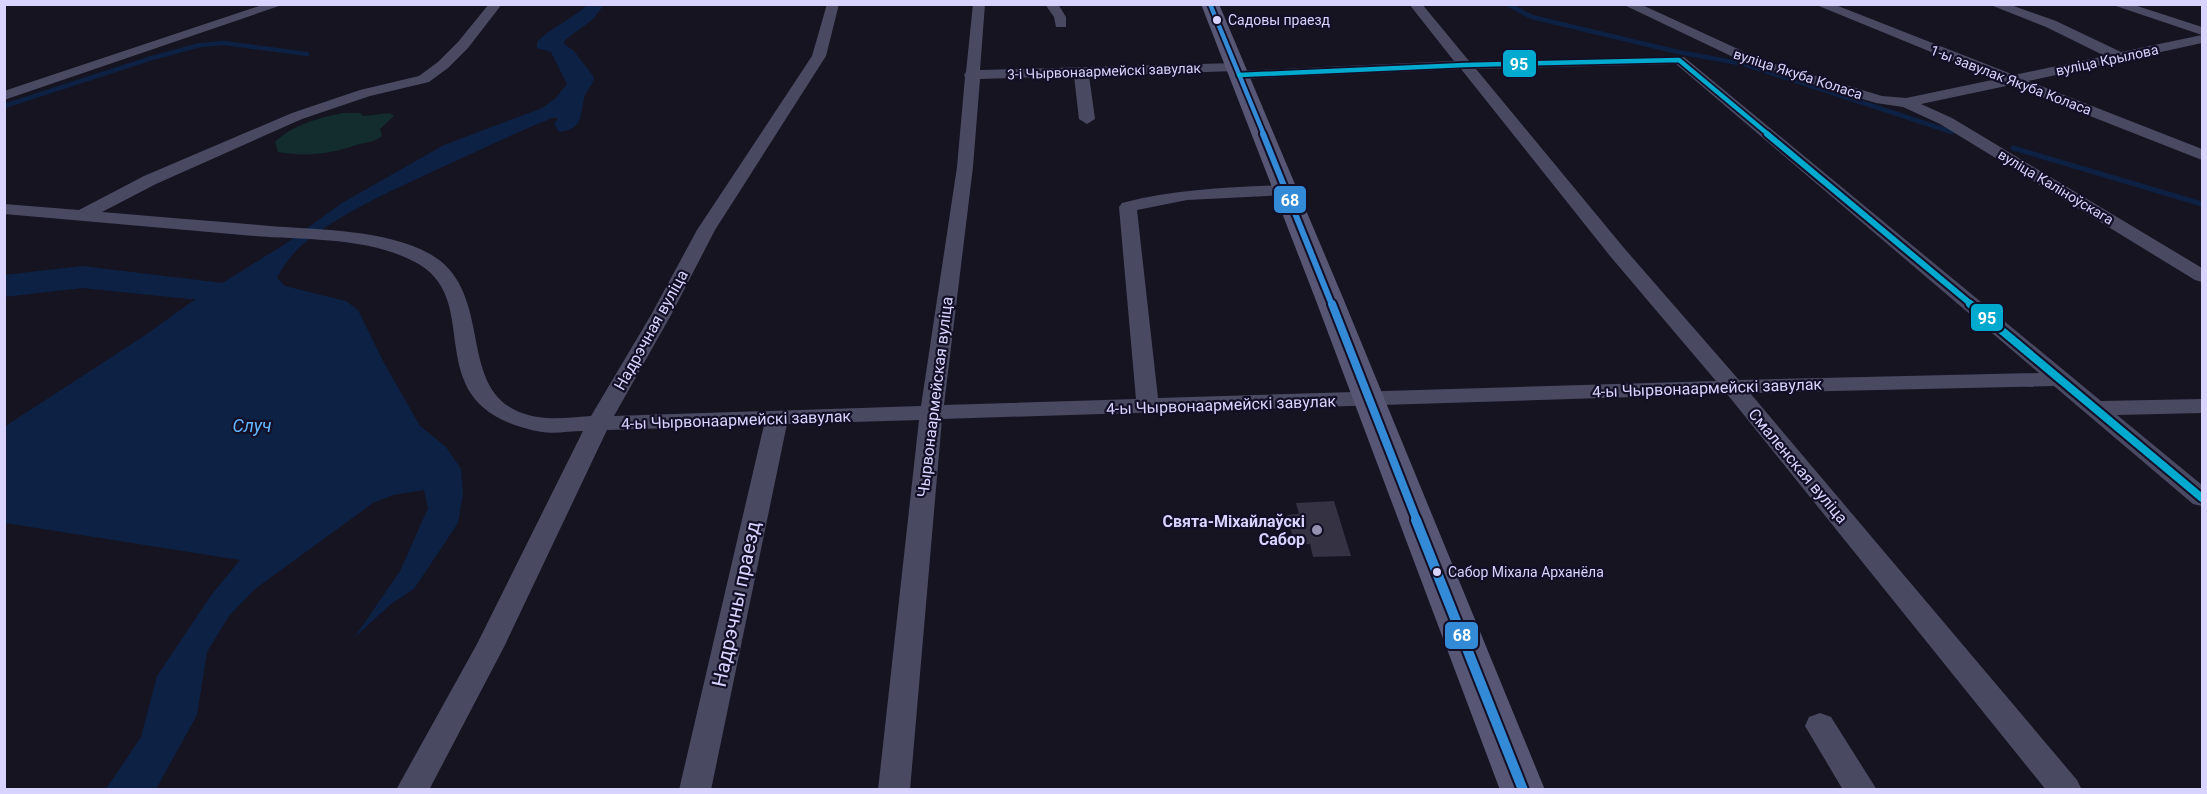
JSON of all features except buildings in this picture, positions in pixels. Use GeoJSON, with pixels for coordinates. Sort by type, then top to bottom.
{"type":"FeatureCollection","features":[{"type":"Feature","properties":{"kind":"main road"},"geometry":{"type":"LineString","coordinates":[[1210,4],[1287,190],[1368,400],[1524,789]]}},
{"type":"Feature","properties":{"kind":"street"},"geometry":{"type":"LineString","coordinates":[[4,96],[279,4]]}},
{"type":"Feature","properties":{"kind":"street"},"geometry":{"type":"LineString","coordinates":[[82,216],[150,180],[297,116],[365,93],[424,79],[443,65],[463,45],[496,4]]}},
{"type":"Feature","properties":{"kind":"street","name":"Надрэчная вуліца"},"geometry":{"type":"LineString","coordinates":[[412,789],[490,647],[598,424],[661,315],[706,230],[819,56],[832,4]]}},
{"type":"Feature","properties":{"kind":"street","name":"Чырвонаармейская вуліца"},"geometry":{"type":"LineString","coordinates":[[894,789],[931,414],[964,167],[979,4]]}},
{"type":"Feature","properties":{"kind":"street"},"geometry":{"type":"LineString","coordinates":[[1051,4],[1060,17],[1061,24]]}},
{"type":"Feature","properties":{"kind":"street","name":"Смаленская вуліца"},"geometry":{"type":"LineString","coordinates":[[1415,4],[1617,252],[1733,387],[2066,789]]}},
{"type":"Feature","properties":{"kind":"street","name":"вуліца Якуба Коласа"},"geometry":{"type":"LineString","coordinates":[[1628,4],[1757,63],[1881,100],[1906,103]]}},
{"type":"Feature","properties":{"kind":"street","name":"1-ы завулак Якуба Коласа"},"geometry":{"type":"LineString","coordinates":[[1820,4],[2202,155]]}},
{"type":"Feature","properties":{"kind":"street"},"geometry":{"type":"LineString","coordinates":[[1994,4],[2051,24],[2119,57]]}},
{"type":"Feature","properties":{"kind":"street"},"geometry":{"type":"LineString","coordinates":[[2116,4],[2202,31]]}},
{"type":"Feature","properties":{"kind":"street","name":"вуліца Крылова"},"geometry":{"type":"LineString","coordinates":[[1906,103],[2202,39]]}},
{"type":"Feature","properties":{"kind":"street","name":"3-і Чырвонаармейскі завулак"},"geometry":{"type":"LineString","coordinates":[[972,75],[1680,60],[2061,379]]}},
{"type":"Feature","properties":{"kind":"street"},"geometry":{"type":"LineString","coordinates":[[1081,72],[1087,119]]}},
{"type":"Feature","properties":{"kind":"street","name":"вуліца Каліноўскага"},"geometry":{"type":"LineString","coordinates":[[1906,103],[1946,121],[2202,276]]}},
{"type":"Feature","properties":{"kind":"street"},"geometry":{"type":"LineString","coordinates":[[1148,407],[1128,207],[1143,202],[1203,194],[1287,190]]}},
{"type":"Feature","properties":{"kind":"street","name":"4-ы Чырвонаармейскі завулак"},"geometry":{"type":"LineString","coordinates":[[4,209],[328,237],[393,248],[424,258],[441,271],[454,289],[464,326],[468,368],[485,400],[521,422],[544,425],[1733,387],[2061,379]]}},
{"type":"Feature","properties":{"kind":"street"},"geometry":{"type":"LineString","coordinates":[[2061,379],[2202,498]]}},
{"type":"Feature","properties":{"kind":"street"},"geometry":{"type":"LineString","coordinates":[[2095,408],[2202,406]]}},
{"type":"Feature","properties":{"kind":"street","name":"Надрэчны праезд"},"geometry":{"type":"LineString","coordinates":[[695,789],[777,418]]}},
{"type":"Feature","properties":{"kind":"street"},"geometry":{"type":"LineString","coordinates":[[1820,726],[1861,789]]}},
{"type":"Feature","properties":{"kind":"green space"},"geometry":{"type":"Polygon","coordinates":[[[343,113],[360,113],[363,116],[390,113],[394,116],[380,129],[382,136],[373,141],[318,154],[278,152],[275,142],[290,131],[316,120],[343,113]]]}},
{"type":"Feature","properties":{"kind":"water","name":"Случ"},"geometry":{"type":"Polygon","coordinates":[[[587,5],[604,5],[592,20],[565,40],[564,44],[573,50],[594,77],[585,95],[580,120],[573,128],[559,132],[554,124],[558,118],[552,118],[365,204],[332,223],[302,245],[288,260],[277,278],[285,286],[346,301],[358,310],[383,361],[420,426],[446,447],[461,469],[463,494],[458,523],[414,589],[391,604],[354,638],[400,571],[428,508],[424,490],[393,495],[373,503],[255,589],[229,616],[207,652],[197,715],[156,789],[106,789],[141,737],[157,676],[212,594],[240,560],[5,523],[4,427],[144,336],[187,305],[285,244],[342,203],[444,145],[542,108],[555,99],[567,84],[551,52],[537,48],[537,42],[587,5]]]}},
{"type":"Feature","properties":{"kind":"waterway"},"geometry":{"type":"LineString","coordinates":[[1507,4],[1532,17],[1678,52],[1744,64],[1952,132]]}},
{"type":"Feature","properties":{"kind":"waterway"},"geometry":{"type":"LineString","coordinates":[[4,106],[152,58],[200,45],[224,43],[307,54]]}},
{"type":"Feature","properties":{"kind":"waterway"},"geometry":{"type":"LineString","coordinates":[[2013,148],[2202,204]]}},
{"type":"Feature","properties":{"kind":"waterway","name":"Случ"},"geometry":{"type":"LineString","coordinates":[[4,286],[82,277],[210,291],[228,315]]}},
{"type":"Feature","properties":{"kind":"transit line","name":"68"},"geometry":{"type":"LineString","coordinates":[[1210,4],[1523,790]]}},
{"type":"Feature","properties":{"kind":"transit line","name":"95"},"geometry":{"type":"LineString","coordinates":[[1239,75],[1465,65],[1679,60],[2202,498]]}},
{"type":"Feature","properties":{"kind":"place","name":"Садовы праезд"},"geometry":{"type":"Point","coordinates":[1217,20]}},
{"type":"Feature","properties":{"kind":"place","name":"Свята-Міхайлаўскі Сабор"},"geometry":{"type":"Point","coordinates":[1317,530]}},
{"type":"Feature","properties":{"kind":"place","name":"Сабор Міхала Арханёла"},"geometry":{"type":"Point","coordinates":[1437,572]}}]}
